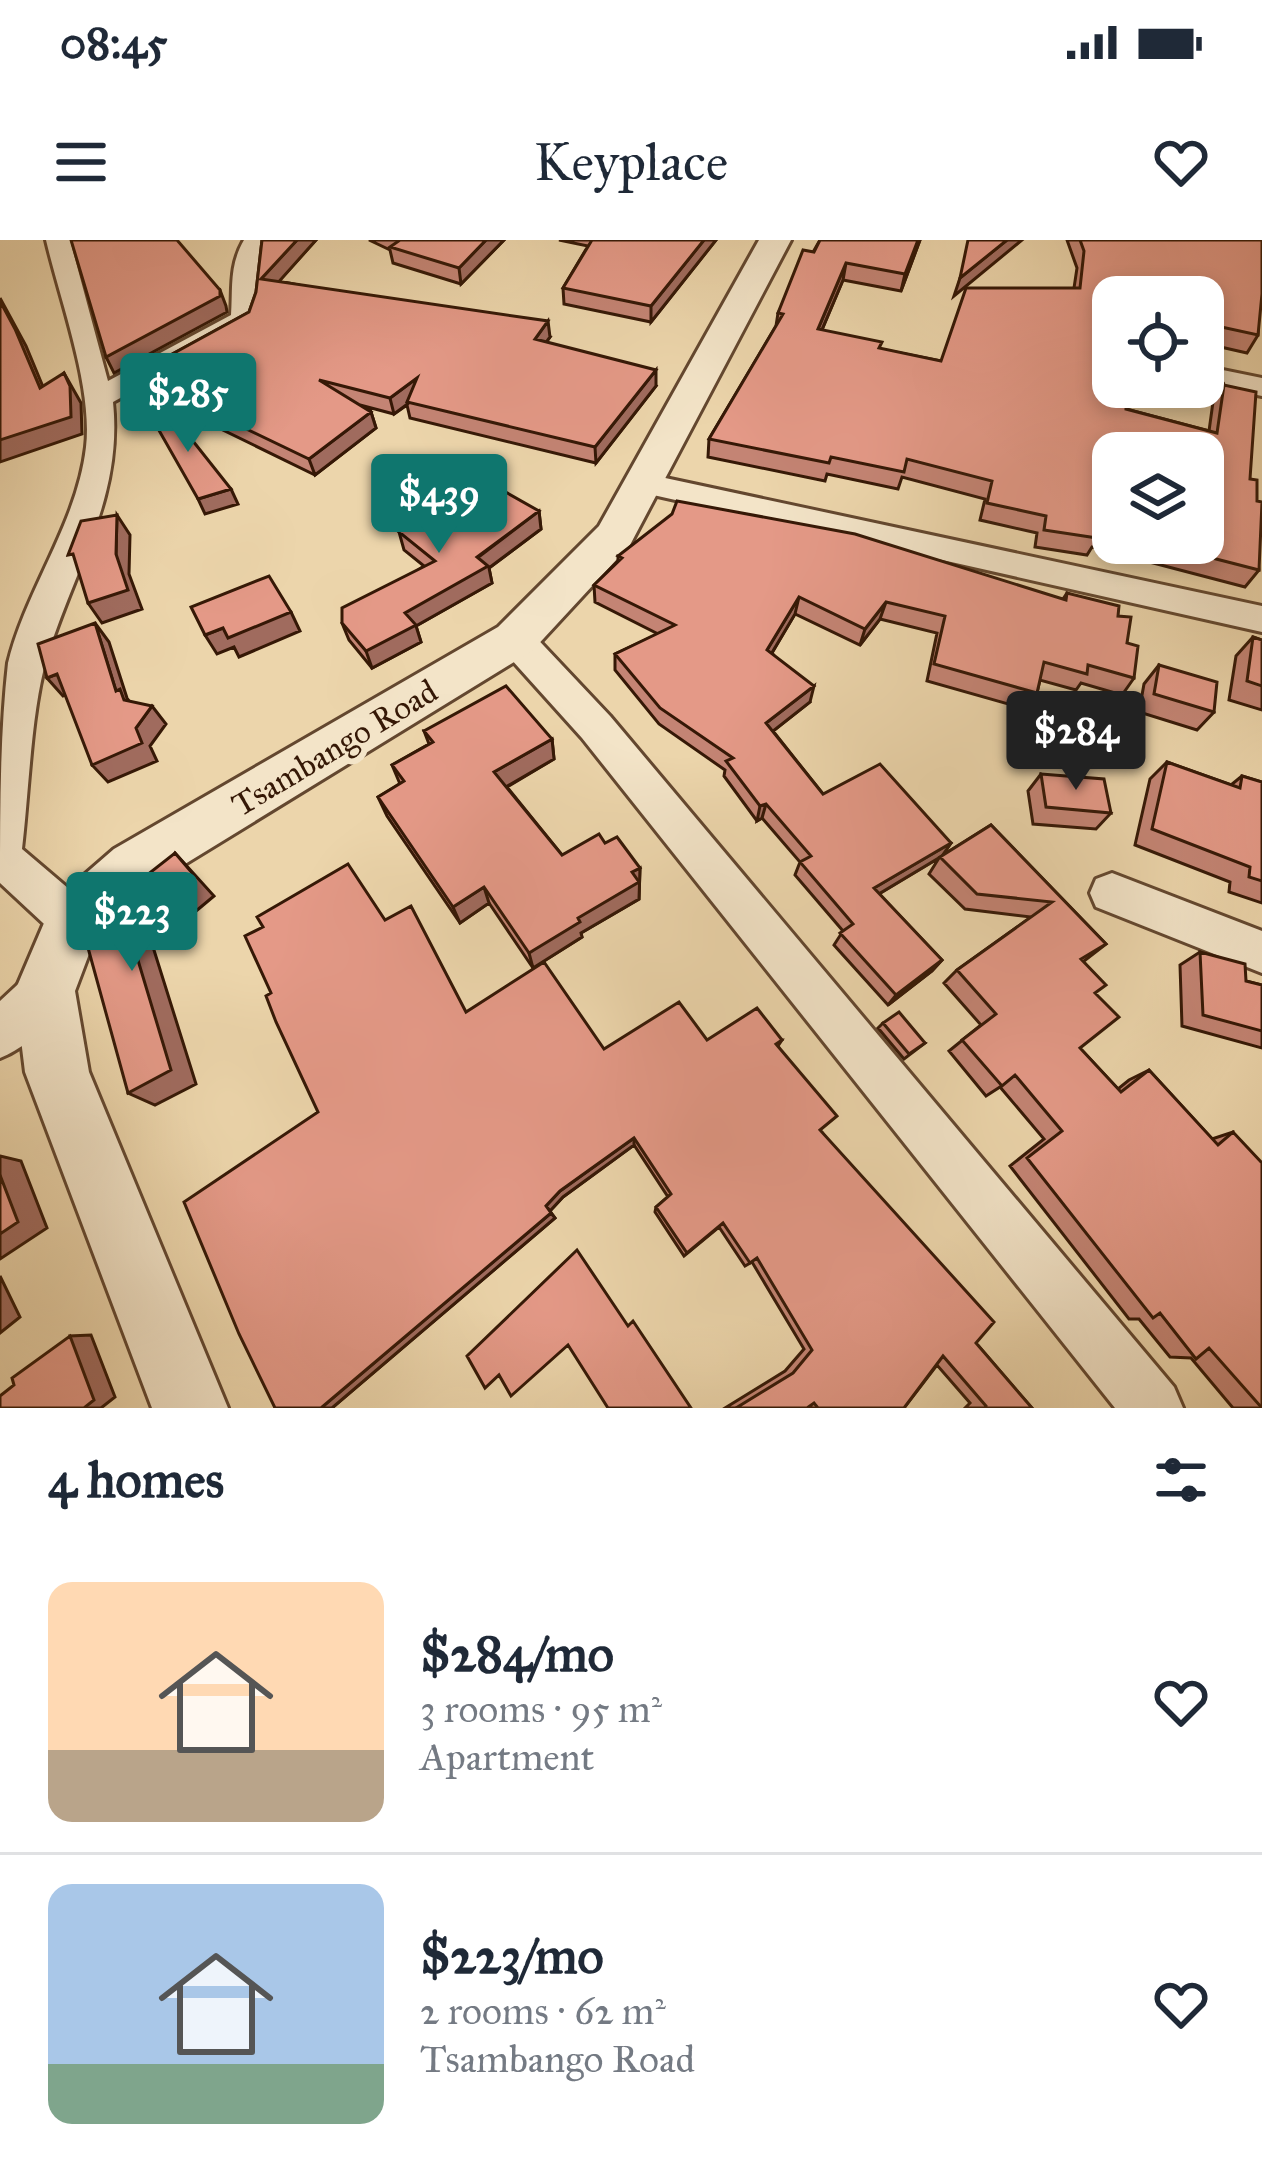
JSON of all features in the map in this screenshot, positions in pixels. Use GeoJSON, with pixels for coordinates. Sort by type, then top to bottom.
{"type":"FeatureCollection","features":[{"type":"Feature","properties":{"kind":"street"},"geometry":{"type":"LineString","coordinates":[[58,240],[98,398],[102,444],[94,490],[27,661],[0,856],[73,922]]}},
{"type":"Feature","properties":{"kind":"street"},"geometry":{"type":"LineString","coordinates":[[98,398],[241,320],[246,311],[241,289],[244,261],[256,240]]}},
{"type":"Feature","properties":{"kind":"street","name":"Tsambango Road"},"geometry":{"type":"LineString","coordinates":[[45,991],[73,922],[134,866],[515,639],[615,535],[775,240]]}},
{"type":"Feature","properties":{"kind":"street"},"geometry":{"type":"LineString","coordinates":[[1224,379],[1262,387]]}},
{"type":"Feature","properties":{"kind":"street"},"geometry":{"type":"LineString","coordinates":[[642,483],[1262,620]]}},
{"type":"Feature","properties":{"kind":"street"},"geometry":{"type":"LineString","coordinates":[[515,639],[596,727],[1153,1408]]}},
{"type":"Feature","properties":{"kind":"street"},"geometry":{"type":"LineString","coordinates":[[1112,893],[1262,952]]}},
{"type":"Feature","properties":{"kind":"street"},"geometry":{"type":"LineString","coordinates":[[0,1034],[45,991]]}},
{"type":"Feature","properties":{"kind":"street"},"geometry":{"type":"LineString","coordinates":[[45,991],[57,1072],[190,1408]]}},
{"type":"Feature","properties":{"kind":"building"},"geometry":{"type":"Polygon","coordinates":[[[71,240],[177,240],[220,290],[220,296],[106,357],[71,240]]]}},
{"type":"Feature","properties":{"kind":"building"},"geometry":{"type":"Polygon","coordinates":[[[262,240],[297,240],[261,279],[548,321],[535,339],[656,370],[595,447],[407,402],[417,378],[390,398],[319,380],[371,412],[309,459],[134,375],[249,312],[262,240]]]}},
{"type":"Feature","properties":{"kind":"building"},"geometry":{"type":"Polygon","coordinates":[[[400,240],[486,240],[459,268],[390,247],[400,240]]]}},
{"type":"Feature","properties":{"kind":"building"},"geometry":{"type":"Polygon","coordinates":[[[592,240],[704,240],[651,306],[563,288],[592,240]]]}},
{"type":"Feature","properties":{"kind":"building"},"geometry":{"type":"Polygon","coordinates":[[[820,240],[918,240],[905,274],[846,263],[818,329],[941,361],[966,288],[1080,288],[1084,251],[1080,240],[1262,240],[1258,335],[1224,328],[1224,276],[1092,276],[1092,408],[1126,408],[1213,432],[1092,432],[1092,537],[1044,530],[1046,516],[987,503],[992,481],[907,459],[904,472],[831,457],[829,463],[709,439],[783,314],[778,313],[803,250],[814,252],[820,240]]]}},
{"type":"Feature","properties":{"kind":"building"},"geometry":{"type":"Polygon","coordinates":[[[968,240],[1007,240],[960,278],[968,240]]]}},
{"type":"Feature","properties":{"kind":"building"},"geometry":{"type":"Polygon","coordinates":[[[0,301],[40,388],[64,373],[70,386],[71,417],[0,440],[0,301]]]}},
{"type":"Feature","properties":{"kind":"building"},"geometry":{"type":"Polygon","coordinates":[[[1224,385],[1256,392],[1250,479],[1257,480],[1257,501],[1262,502],[1259,570],[1224,561],[1224,432],[1217,432],[1224,385]]]}},
{"type":"Feature","properties":{"kind":"building"},"geometry":{"type":"Polygon","coordinates":[[[162,402],[231,489],[198,499],[148,411],[162,402]]]}},
{"type":"Feature","properties":{"kind":"building"},"geometry":{"type":"Polygon","coordinates":[[[472,473],[539,511],[477,557],[488,566],[405,613],[416,625],[366,651],[342,623],[342,608],[435,561],[399,532],[445,504],[435,497],[472,473]]]}},
{"type":"Feature","properties":{"kind":"building"},"geometry":{"type":"Polygon","coordinates":[[[677,501],[855,534],[1066,600],[1067,593],[1119,606],[1118,616],[1131,617],[1127,643],[1138,646],[1134,678],[1088,665],[1087,674],[1044,662],[1037,693],[934,664],[945,616],[886,602],[865,629],[799,597],[767,650],[814,686],[766,723],[823,794],[880,764],[951,843],[874,888],[942,960],[896,995],[840,933],[853,924],[800,862],[811,856],[766,804],[760,806],[726,761],[733,758],[660,708],[615,654],[675,625],[594,585],[622,558],[618,556],[672,514],[677,501]]]}},
{"type":"Feature","properties":{"kind":"building"},"geometry":{"type":"Polygon","coordinates":[[[117,515],[116,554],[128,590],[88,603],[73,554],[68,555],[81,521],[117,515]]]}},
{"type":"Feature","properties":{"kind":"building"},"geometry":{"type":"Polygon","coordinates":[[[269,576],[291,612],[228,638],[223,628],[205,635],[191,607],[269,576]]]}},
{"type":"Feature","properties":{"kind":"building"},"geometry":{"type":"Polygon","coordinates":[[[95,623],[116,691],[120,689],[124,700],[152,706],[136,728],[142,743],[92,765],[57,674],[47,678],[38,644],[95,623]]]}},
{"type":"Feature","properties":{"kind":"building"},"geometry":{"type":"Polygon","coordinates":[[[1253,637],[1262,640],[1262,686],[1247,681],[1253,637]]]}},
{"type":"Feature","properties":{"kind":"building"},"geometry":{"type":"Polygon","coordinates":[[[1159,665],[1217,682],[1214,712],[1154,694],[1159,665]]]}},
{"type":"Feature","properties":{"kind":"building"},"geometry":{"type":"Polygon","coordinates":[[[506,686],[552,739],[494,772],[562,855],[599,834],[605,843],[617,837],[640,868],[632,872],[639,882],[529,953],[484,887],[453,907],[378,797],[404,781],[392,765],[433,742],[424,731],[506,686]]]}},
{"type":"Feature","properties":{"kind":"building"},"geometry":{"type":"Polygon","coordinates":[[[1167,762],[1240,788],[1242,776],[1262,782],[1262,881],[1249,877],[1250,867],[1152,829],[1167,762]]]}},
{"type":"Feature","properties":{"kind":"building"},"geometry":{"type":"Polygon","coordinates":[[[1041,774],[1104,779],[1111,813],[1046,807],[1041,774]]]}},
{"type":"Feature","properties":{"kind":"building"},"geometry":{"type":"Polygon","coordinates":[[[991,825],[1106,944],[1081,959],[1106,985],[1095,993],[1119,1017],[1080,1048],[1121,1092],[1149,1070],[1218,1145],[1233,1132],[1262,1163],[1262,1408],[1209,1348],[1196,1359],[1160,1313],[1153,1318],[1027,1158],[1062,1131],[1015,1075],[1002,1086],[962,1040],[996,1014],[957,970],[1052,902],[977,894],[940,857],[991,825]]]}},
{"type":"Feature","properties":{"kind":"building"},"geometry":{"type":"Polygon","coordinates":[[[175,853],[193,874],[128,927],[171,1070],[128,1093],[82,926],[175,853]]]}},
{"type":"Feature","properties":{"kind":"building"},"geometry":{"type":"Polygon","coordinates":[[[348,864],[385,920],[411,906],[466,1012],[544,962],[604,1049],[679,1002],[707,1040],[757,1008],[782,1040],[776,1044],[837,1116],[820,1130],[994,1322],[976,1343],[1032,1408],[985,1408],[943,1356],[904,1408],[818,1408],[814,1403],[807,1408],[736,1408],[793,1373],[812,1350],[757,1258],[750,1263],[723,1223],[687,1253],[656,1207],[671,1194],[634,1138],[560,1191],[546,1206],[551,1213],[321,1408],[275,1408],[184,1202],[318,1112],[276,1022],[266,996],[271,993],[245,936],[263,927],[257,917],[348,864]]]}},
{"type":"Feature","properties":{"kind":"building"},"geometry":{"type":"Polygon","coordinates":[[[1200,952],[1245,964],[1246,981],[1262,985],[1262,1031],[1203,1015],[1200,952]]]}},
{"type":"Feature","properties":{"kind":"building"},"geometry":{"type":"Polygon","coordinates":[[[899,1012],[925,1043],[909,1054],[883,1023],[899,1012]]]}},
{"type":"Feature","properties":{"kind":"building"},"geometry":{"type":"Polygon","coordinates":[[[0,1175],[18,1222],[0,1234],[0,1175]]]}},
{"type":"Feature","properties":{"kind":"building"},"geometry":{"type":"Polygon","coordinates":[[[577,1250],[628,1326],[633,1321],[691,1408],[608,1408],[568,1345],[511,1396],[499,1375],[485,1388],[467,1356],[577,1250]]]}},
{"type":"Feature","properties":{"kind":"building"},"geometry":{"type":"Polygon","coordinates":[[[70,1336],[94,1400],[84,1408],[0,1408],[0,1396],[14,1385],[12,1378],[70,1336]]]}}]}
